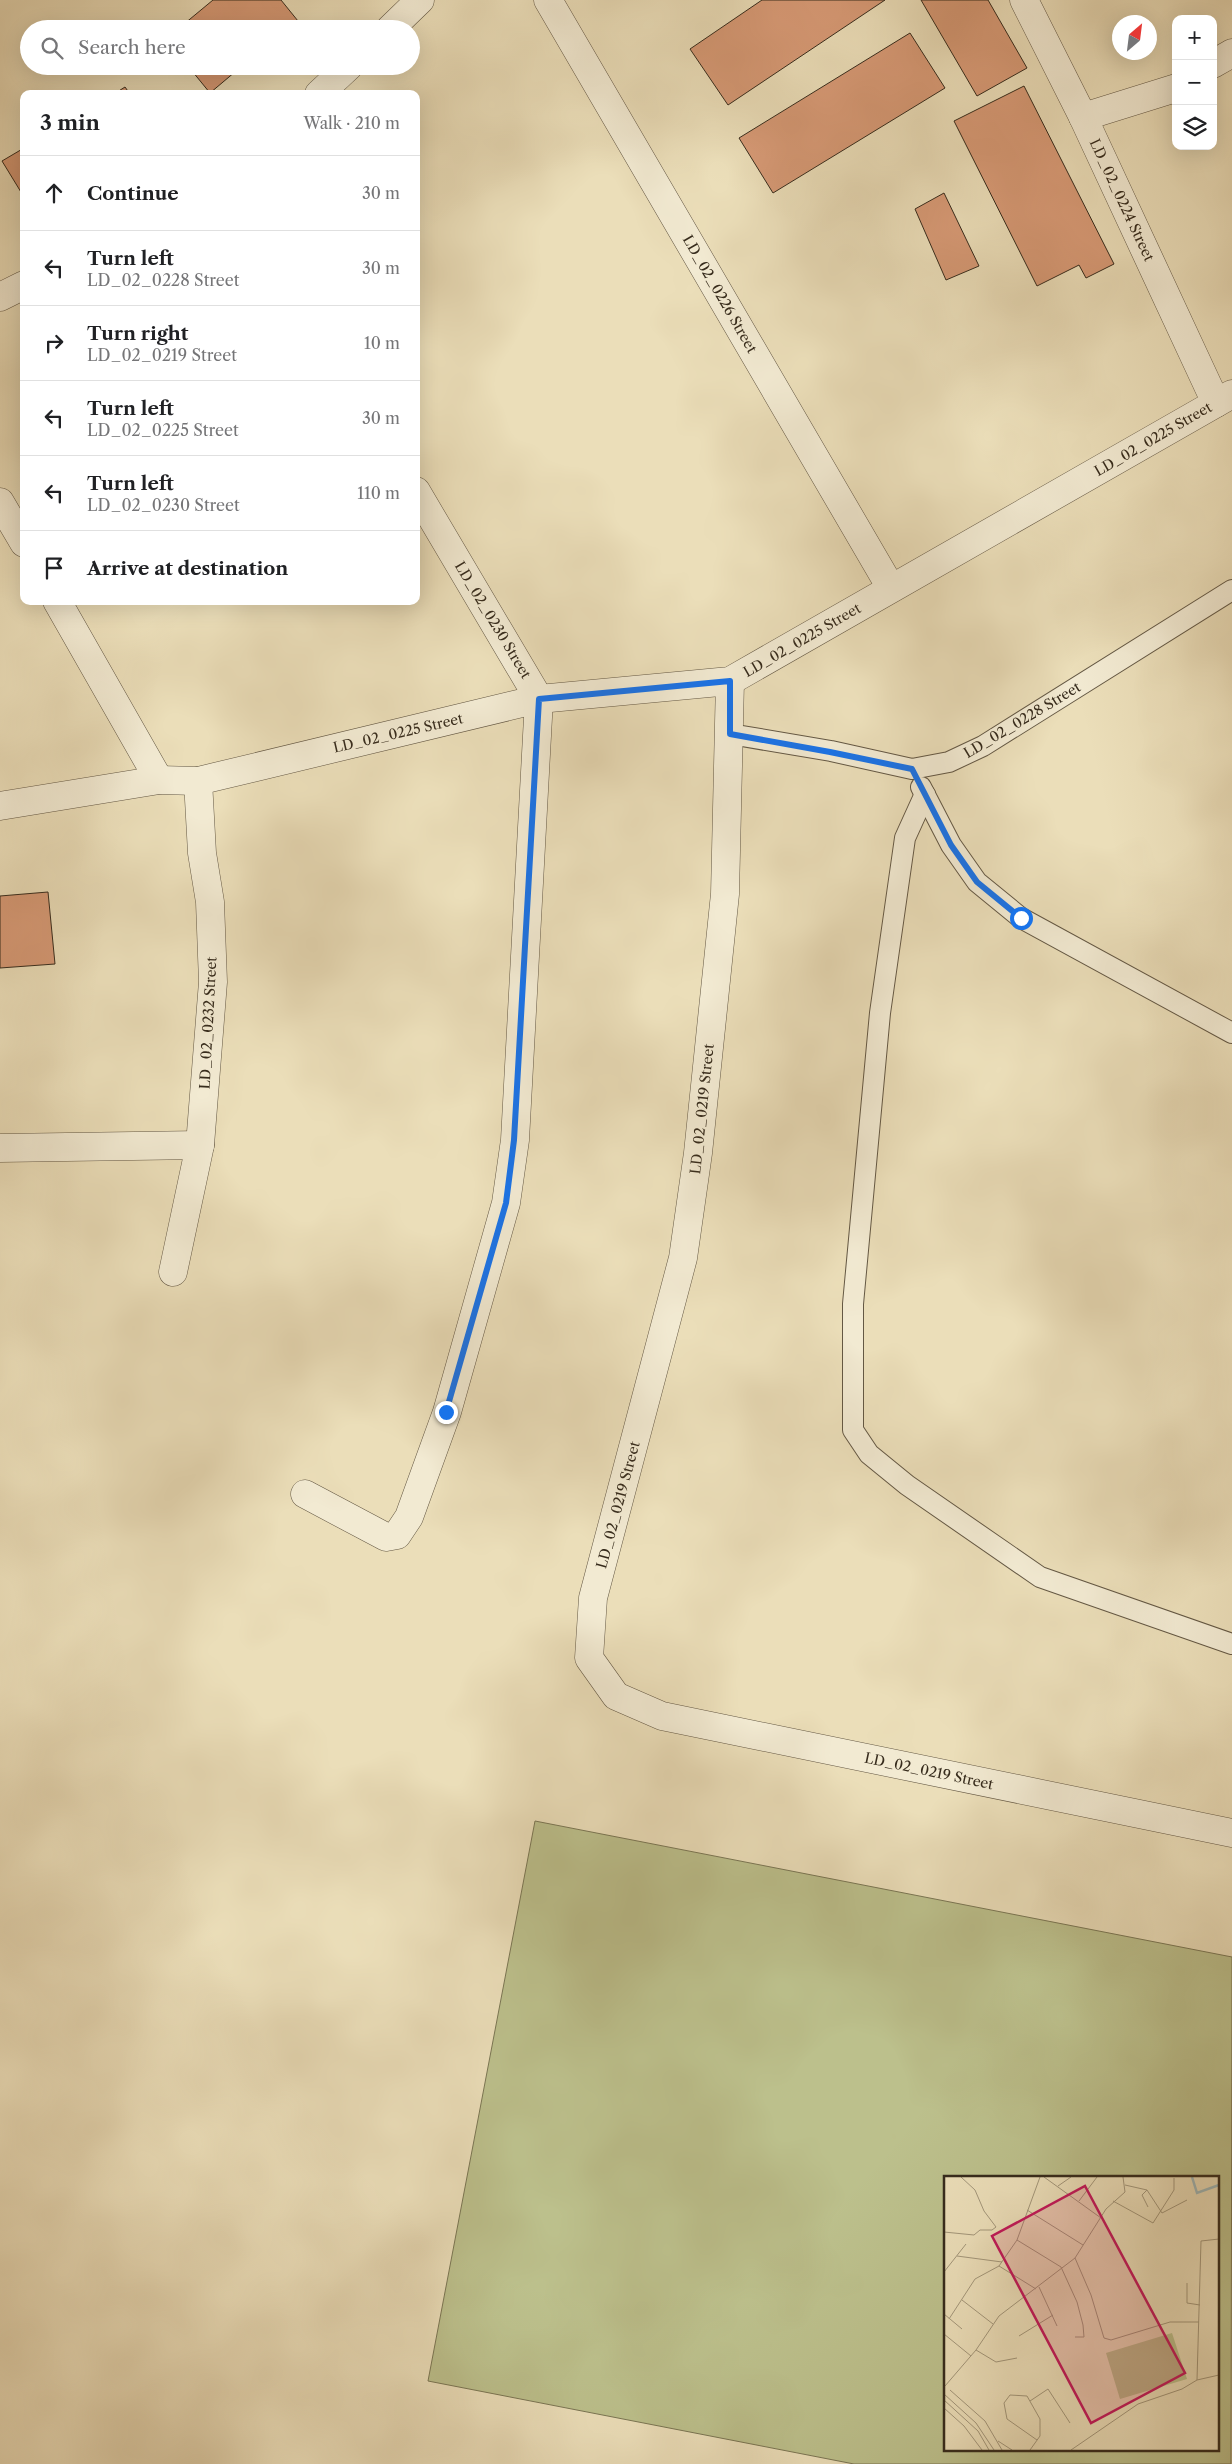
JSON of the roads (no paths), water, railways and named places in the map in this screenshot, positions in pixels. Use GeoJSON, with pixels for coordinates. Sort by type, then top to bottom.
{"type":"FeatureCollection","features":[{"type":"Feature","properties":{"kind":"street"},"geometry":{"type":"LineString","coordinates":[[399,20],[420,0]]}},
{"type":"Feature","properties":{"kind":"street","name":"LD_02_0226 Street"},"geometry":{"type":"LineString","coordinates":[[548,0],[891,588]]}},
{"type":"Feature","properties":{"kind":"street","name":"LD_02_0224 Street"},"geometry":{"type":"LineString","coordinates":[[1024,0],[1224,398]]}},
{"type":"Feature","properties":{"kind":"street"},"geometry":{"type":"LineString","coordinates":[[1217,62],[1232,53]]}},
{"type":"Feature","properties":{"kind":"street"},"geometry":{"type":"LineString","coordinates":[[323,90],[339,75]]}},
{"type":"Feature","properties":{"kind":"street"},"geometry":{"type":"LineString","coordinates":[[1083,117],[1172,89]]}},
{"type":"Feature","properties":{"kind":"street"},"geometry":{"type":"LineString","coordinates":[[0,297],[20,287]]}},
{"type":"Feature","properties":{"kind":"street","name":"LD_02_0225 Street"},"geometry":{"type":"LineString","coordinates":[[0,806],[159,780],[198,781],[539,699],[730,681],[1224,398]]}},
{"type":"Feature","properties":{"kind":"street","name":"LD_02_0230 Street"},"geometry":{"type":"LineString","coordinates":[[420,498],[539,699]]}},
{"type":"Feature","properties":{"kind":"street"},"geometry":{"type":"LineString","coordinates":[[0,502],[20,537]]}},
{"type":"Feature","properties":{"kind":"street"},"geometry":{"type":"LineString","coordinates":[[59,605],[159,780]]}},
{"type":"Feature","properties":{"kind":"street","name":"LD_02_0219 Street"},"geometry":{"type":"LineString","coordinates":[[730,681],[725,894],[698,1153],[683,1258],[594,1598],[589,1658],[616,1696],[662,1716],[1232,1833]]}},
{"type":"Feature","properties":{"kind":"street"},"geometry":{"type":"LineString","coordinates":[[305,1494],[386,1537],[397,1535],[409,1517],[446,1412],[506,1203],[514,1140],[539,699]]}},
{"type":"Feature","properties":{"kind":"street","name":"LD_02_0232 Street"},"geometry":{"type":"LineString","coordinates":[[174,1272],[200,1145],[213,982],[210,902],[202,853],[198,781]]}},
{"type":"Feature","properties":{"kind":"street"},"geometry":{"type":"LineString","coordinates":[[0,1148],[200,1145]]}},
{"type":"Feature","properties":{"kind":"lane","name":"LD_02_0228 Street"},"geometry":{"type":"LineString","coordinates":[[730,734],[822,750],[912,769],[949,762],[983,746],[1232,590]]}},
{"type":"Feature","properties":{"kind":"lane"},"geometry":{"type":"LineString","coordinates":[[912,769],[951,845],[977,882],[1021,918],[1232,1033]]}},
{"type":"Feature","properties":{"kind":"lane"},"geometry":{"type":"LineString","coordinates":[[925,794],[905,838],[880,1013],[853,1304],[853,1430],[869,1454],[907,1485],[1040,1577],[1232,1644]]}}]}
